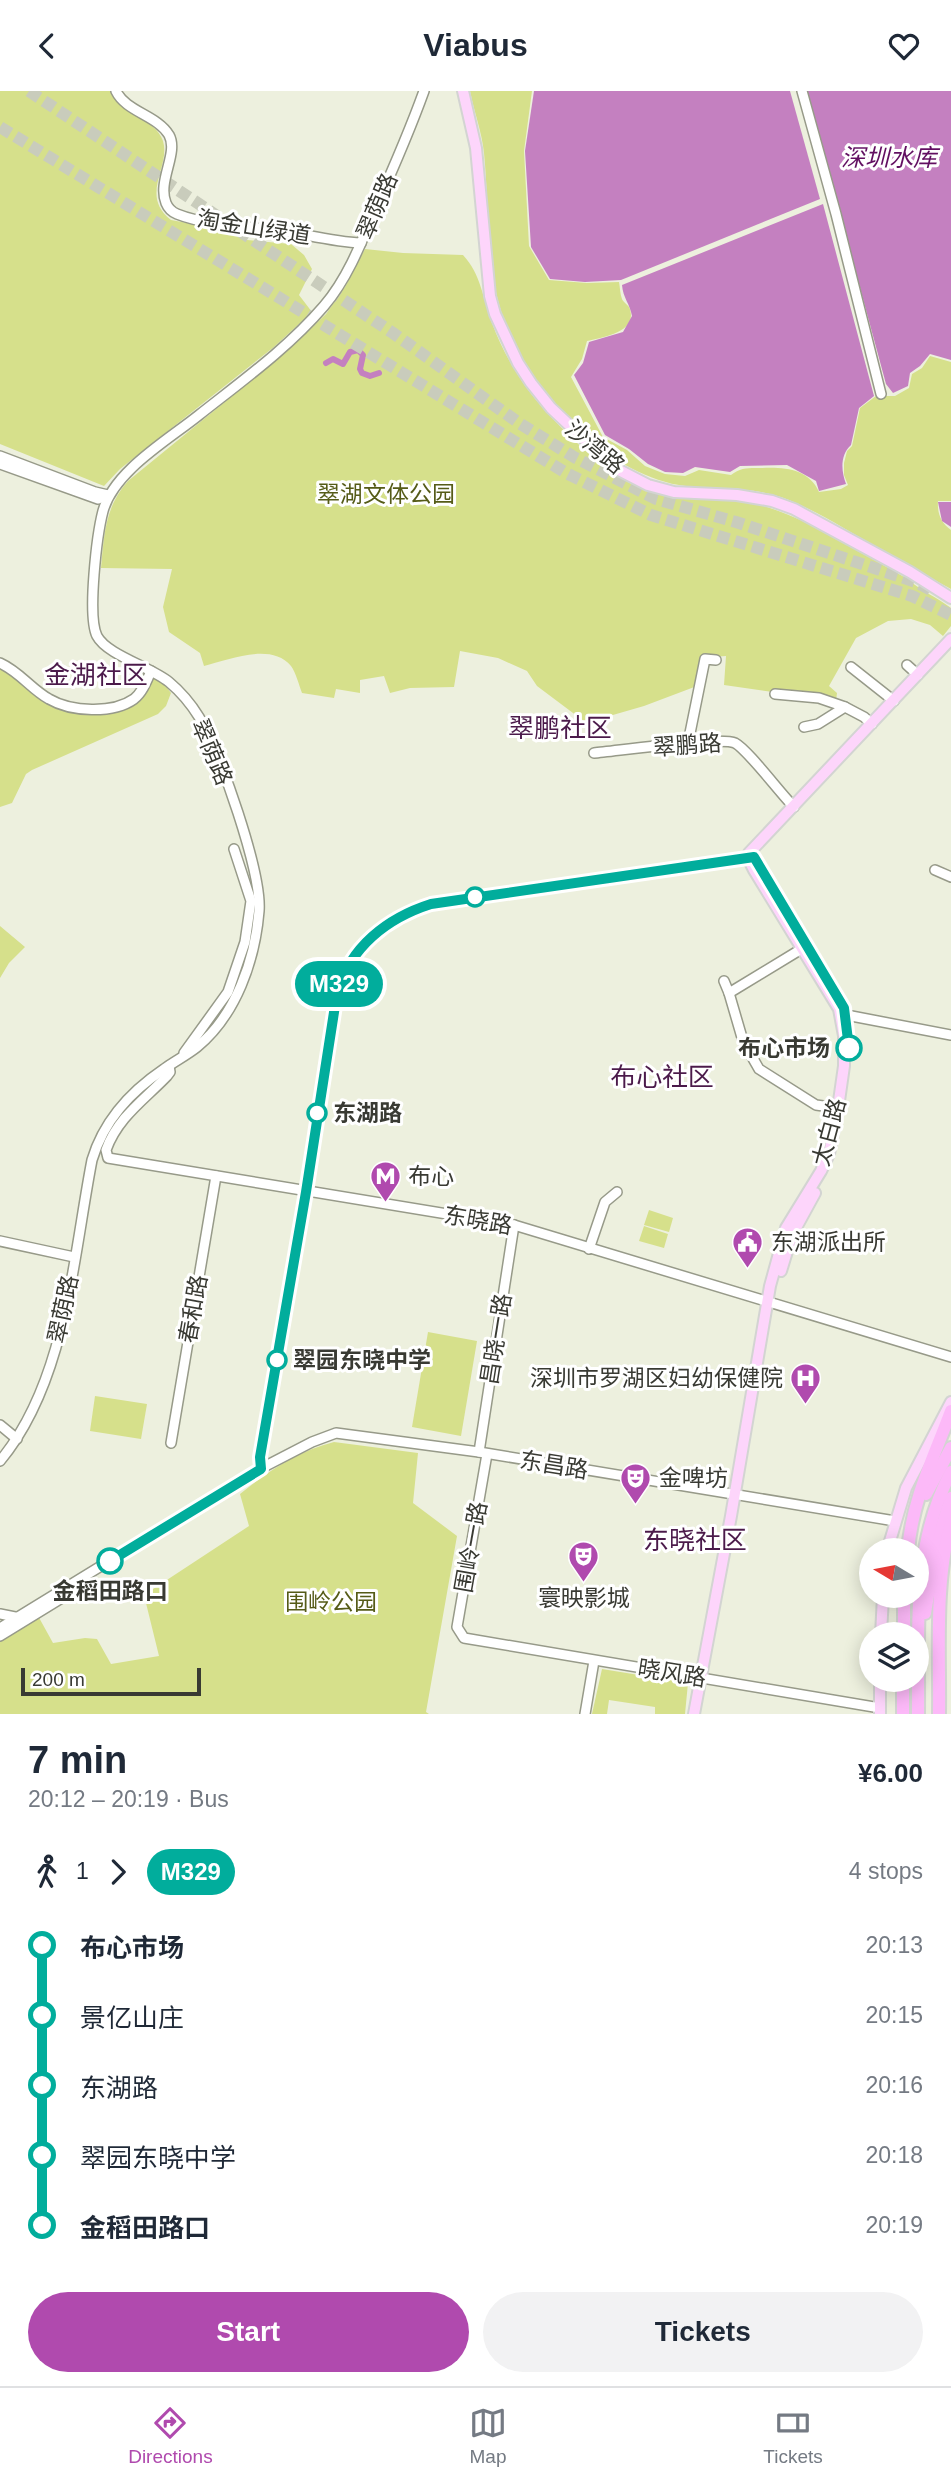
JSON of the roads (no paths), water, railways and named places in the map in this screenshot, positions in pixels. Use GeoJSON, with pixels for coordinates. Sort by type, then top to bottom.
{"type":"FeatureCollection","features":[{"type":"Feature","properties":{"kind":"highway"},"geometry":{"type":"LineString","coordinates":[[910,1538],[918,1495],[951,1411]]}},
{"type":"Feature","properties":{"kind":"highway"},"geometry":{"type":"LineString","coordinates":[[913,1538],[925,1497],[951,1448]]}},
{"type":"Feature","properties":{"kind":"highway"},"geometry":{"type":"LineString","coordinates":[[919,1622],[920,1583],[926,1541],[936,1507],[951,1472]]}},
{"type":"Feature","properties":{"kind":"highway"},"geometry":{"type":"LineString","coordinates":[[922,1622],[937,1542],[951,1498]]}},
{"type":"Feature","properties":{"kind":"highway"},"geometry":{"type":"LineString","coordinates":[[939,1714],[940,1593],[951,1523]]}},
{"type":"Feature","properties":{"kind":"highway"},"geometry":{"type":"LineString","coordinates":[[903,1692],[903,1714]]}},
{"type":"Feature","properties":{"kind":"highway"},"geometry":{"type":"LineString","coordinates":[[918,1692],[918,1714]]}},
{"type":"Feature","properties":{"kind":"main road","name":"沙湾路"},"geometry":{"type":"LineString","coordinates":[[463,91],[477,148],[490,296],[495,314],[518,363],[551,408],[605,460],[637,480],[674,492],[737,495],[785,506],[910,572],[951,598]]}},
{"type":"Feature","properties":{"kind":"main road"},"geometry":{"type":"LineString","coordinates":[[751,857],[920,676],[951,639]]}},
{"type":"Feature","properties":{"kind":"main road"},"geometry":{"type":"LineString","coordinates":[[920,676],[951,647]]}},
{"type":"Feature","properties":{"kind":"main road"},"geometry":{"type":"LineString","coordinates":[[751,857],[752,849],[874,725]]}},
{"type":"Feature","properties":{"kind":"main road","name":"太白路"},"geometry":{"type":"LineString","coordinates":[[751,857],[843,1014],[849,1071],[830,1167],[792,1235],[771,1301]]}},
{"type":"Feature","properties":{"kind":"main road","name":"太白路"},"geometry":{"type":"LineString","coordinates":[[694,1714],[738,1495],[783,1235],[827,1158],[838,1108],[844,1066],[843,1014]]}},
{"type":"Feature","properties":{"kind":"main road"},"geometry":{"type":"LineString","coordinates":[[890,1538],[906,1488],[951,1402]]}},
{"type":"Feature","properties":{"kind":"main road","name":"太白路"},"geometry":{"type":"LineString","coordinates":[[700,1714],[702,1677]]}},
{"type":"Feature","properties":{"kind":"main road"},"geometry":{"type":"LineString","coordinates":[[880,1692],[880,1711]]}},
{"type":"Feature","properties":{"kind":"street","name":"淘金山绿道"},"geometry":{"type":"LineString","coordinates":[[116,91],[124,101],[157,123],[169,135],[171,151],[164,176],[164,194],[166,205],[176,213],[226,225],[361,243]]}},
{"type":"Feature","properties":{"kind":"street","name":"翠荫路"},"geometry":{"type":"LineString","coordinates":[[0,1461],[35,1408],[51,1363],[60,1333],[92,1160],[103,1132],[133,1092],[197,1047],[219,1024],[235,998],[245,974],[258,924],[259,894],[253,864],[210,738],[190,703],[166,679],[106,646],[96,633],[94,568],[108,495],[133,467],[296,335],[325,306],[361,243],[424,91]]}},
{"type":"Feature","properties":{"kind":"street"},"geometry":{"type":"LineString","coordinates":[[802,91],[881,394]]}},
{"type":"Feature","properties":{"kind":"street"},"geometry":{"type":"LineString","coordinates":[[0,456],[108,495]]}},
{"type":"Feature","properties":{"kind":"street"},"geometry":{"type":"LineString","coordinates":[[0,464],[98,499],[108,495]]}},
{"type":"Feature","properties":{"kind":"street"},"geometry":{"type":"LineString","coordinates":[[688,743],[705,659],[716,660]]}},
{"type":"Feature","properties":{"kind":"street"},"geometry":{"type":"LineString","coordinates":[[0,663],[21,675],[47,698],[70,708],[84,710],[95,710],[133,700],[142,691],[152,671]]}},
{"type":"Feature","properties":{"kind":"street"},"geometry":{"type":"LineString","coordinates":[[907,665],[920,676]]}},
{"type":"Feature","properties":{"kind":"street"},"geometry":{"type":"LineString","coordinates":[[851,667],[896,702]]}},
{"type":"Feature","properties":{"kind":"street"},"geometry":{"type":"LineString","coordinates":[[775,694],[819,698],[845,707],[874,725]]}},
{"type":"Feature","properties":{"kind":"street"},"geometry":{"type":"LineString","coordinates":[[804,727],[818,724],[845,707]]}},
{"type":"Feature","properties":{"kind":"street","name":"翠鹏路"},"geometry":{"type":"LineString","coordinates":[[594,753],[729,741],[737,744],[793,807]]}},
{"type":"Feature","properties":{"kind":"street"},"geometry":{"type":"LineString","coordinates":[[181,1058],[221,1004],[233,981],[245,941],[251,901],[234,849]]}},
{"type":"Feature","properties":{"kind":"street"},"geometry":{"type":"LineString","coordinates":[[261,1469],[260,1457],[337,993],[344,973],[357,952],[382,927],[431,904],[751,857]]}},
{"type":"Feature","properties":{"kind":"street"},"geometry":{"type":"LineString","coordinates":[[935,870],[951,877]]}},
{"type":"Feature","properties":{"kind":"street"},"geometry":{"type":"LineString","coordinates":[[729,993],[805,946]]}},
{"type":"Feature","properties":{"kind":"street"},"geometry":{"type":"LineString","coordinates":[[724,981],[743,1041],[759,1069],[816,1105],[838,1108]]}},
{"type":"Feature","properties":{"kind":"street"},"geometry":{"type":"LineString","coordinates":[[843,1014],[951,1035]]}},
{"type":"Feature","properties":{"kind":"street","name":"东晓路"},"geometry":{"type":"LineString","coordinates":[[169,1066],[170,1072],[167,1076],[131,1109],[116,1128],[106,1156],[306,1192],[514,1225],[951,1357]]}},
{"type":"Feature","properties":{"kind":"street","name":"春和路"},"geometry":{"type":"LineString","coordinates":[[171,1443],[216,1176]]}},
{"type":"Feature","properties":{"kind":"street"},"geometry":{"type":"LineString","coordinates":[[590,1248],[605,1202],[617,1192]]}},
{"type":"Feature","properties":{"kind":"street","name":"昌晓一路"},"geometry":{"type":"LineString","coordinates":[[483,1453],[514,1225]]}},
{"type":"Feature","properties":{"kind":"street"},"geometry":{"type":"LineString","coordinates":[[0,1241],[74,1257]]}},
{"type":"Feature","properties":{"kind":"street"},"geometry":{"type":"LineString","coordinates":[[0,1425],[17,1439]]}},
{"type":"Feature","properties":{"kind":"street","name":"东昌路"},"geometry":{"type":"LineString","coordinates":[[23,1618],[252,1480],[259,1475],[261,1469],[312,1442],[342,1433],[483,1453],[895,1521]]}},
{"type":"Feature","properties":{"kind":"street","name":"围岭一路"},"geometry":{"type":"LineString","coordinates":[[464,1638],[457,1627],[483,1453]]}},
{"type":"Feature","properties":{"kind":"street"},"geometry":{"type":"LineString","coordinates":[[0,1614],[23,1618]]}},
{"type":"Feature","properties":{"kind":"street"},"geometry":{"type":"LineString","coordinates":[[0,1628],[23,1618]]}},
{"type":"Feature","properties":{"kind":"street"},"geometry":{"type":"LineString","coordinates":[[0,1636],[23,1618]]}},
{"type":"Feature","properties":{"kind":"street","name":"晓风路"},"geometry":{"type":"LineString","coordinates":[[464,1638],[702,1677],[880,1711]]}},
{"type":"Feature","properties":{"kind":"street"},"geometry":{"type":"LineString","coordinates":[[585,1714],[594,1661]]}},
{"type":"Feature","properties":{"kind":"water"},"geometry":{"type":"Polygon","coordinates":[[[534,91],[790,91],[820,199],[621,280],[585,282],[550,279],[531,247],[525,151],[534,91]]]}},
{"type":"Feature","properties":{"kind":"water","name":"深圳水库"},"geometry":{"type":"Polygon","coordinates":[[[807,91],[951,91],[951,360],[930,354],[910,373],[908,386],[893,393],[886,384],[807,91]]]}},
{"type":"Feature","properties":{"kind":"water"},"geometry":{"type":"Polygon","coordinates":[[[823,204],[874,396],[859,408],[851,445],[843,458],[842,469],[846,484],[819,491],[816,481],[787,465],[740,466],[730,472],[695,467],[683,473],[665,472],[648,464],[605,435],[574,375],[583,363],[589,342],[623,332],[632,316],[622,285],[823,204]]]}},
{"type":"Feature","properties":{"kind":"water"},"geometry":{"type":"Polygon","coordinates":[[[938,502],[951,502],[951,527],[942,521],[938,502]]]}},
{"type":"Feature","properties":{"kind":"waterway"},"geometry":{"type":"LineString","coordinates":[[326,363],[333,359],[343,364],[350,352],[358,350],[363,355],[360,369],[362,373],[370,376],[379,373]]}},
{"type":"Feature","properties":{"kind":"tunnel"},"geometry":{"type":"LineString","coordinates":[[29,91],[393,333],[519,423],[574,457],[656,499],[736,522],[916,582],[935,592]]}},
{"type":"Feature","properties":{"kind":"tunnel"},"geometry":{"type":"LineString","coordinates":[[0,127],[566,473],[651,515],[912,596],[951,615]]}},
{"type":"Feature","properties":{"kind":"place","name":"布心市场"},"geometry":{"type":"Point","coordinates":[849,1048]}},
{"type":"Feature","properties":{"kind":"place","name":"东湖路"},"geometry":{"type":"Point","coordinates":[317,1113]}},
{"type":"Feature","properties":{"kind":"place","name":"布心"},"geometry":{"type":"Point","coordinates":[385,1203]}},
{"type":"Feature","properties":{"kind":"place","name":"东湖派出所"},"geometry":{"type":"Point","coordinates":[748,1269]}},
{"type":"Feature","properties":{"kind":"place","name":"翠园东晓中学"},"geometry":{"type":"Point","coordinates":[277,1360]}},
{"type":"Feature","properties":{"kind":"place","name":"深圳市罗湖区妇幼保健院"},"geometry":{"type":"Point","coordinates":[806,1405]}},
{"type":"Feature","properties":{"kind":"place","name":"金啤坊"},"geometry":{"type":"Point","coordinates":[636,1505]}},
{"type":"Feature","properties":{"kind":"place","name":"金稻田路口"},"geometry":{"type":"Point","coordinates":[110,1561]}},
{"type":"Feature","properties":{"kind":"place","name":"寰映影城"},"geometry":{"type":"Point","coordinates":[584,1584]}},
{"type":"Feature","properties":{"kind":"district","name":"金湖社区"},"geometry":{"type":"Point","coordinates":[96,675]}},
{"type":"Feature","properties":{"kind":"district","name":"翠鹏社区"},"geometry":{"type":"Point","coordinates":[560,728]}},
{"type":"Feature","properties":{"kind":"district","name":"布心社区"},"geometry":{"type":"Point","coordinates":[662,1077]}},
{"type":"Feature","properties":{"kind":"district","name":"东晓社区"},"geometry":{"type":"Point","coordinates":[695,1540]}},
{"type":"Feature","properties":{"kind":"park label","name":"翠湖文体公园"},"geometry":{"type":"Point","coordinates":[386,494]}},
{"type":"Feature","properties":{"kind":"park label","name":"围岭公园"},"geometry":{"type":"Point","coordinates":[331,1602]}}]}
